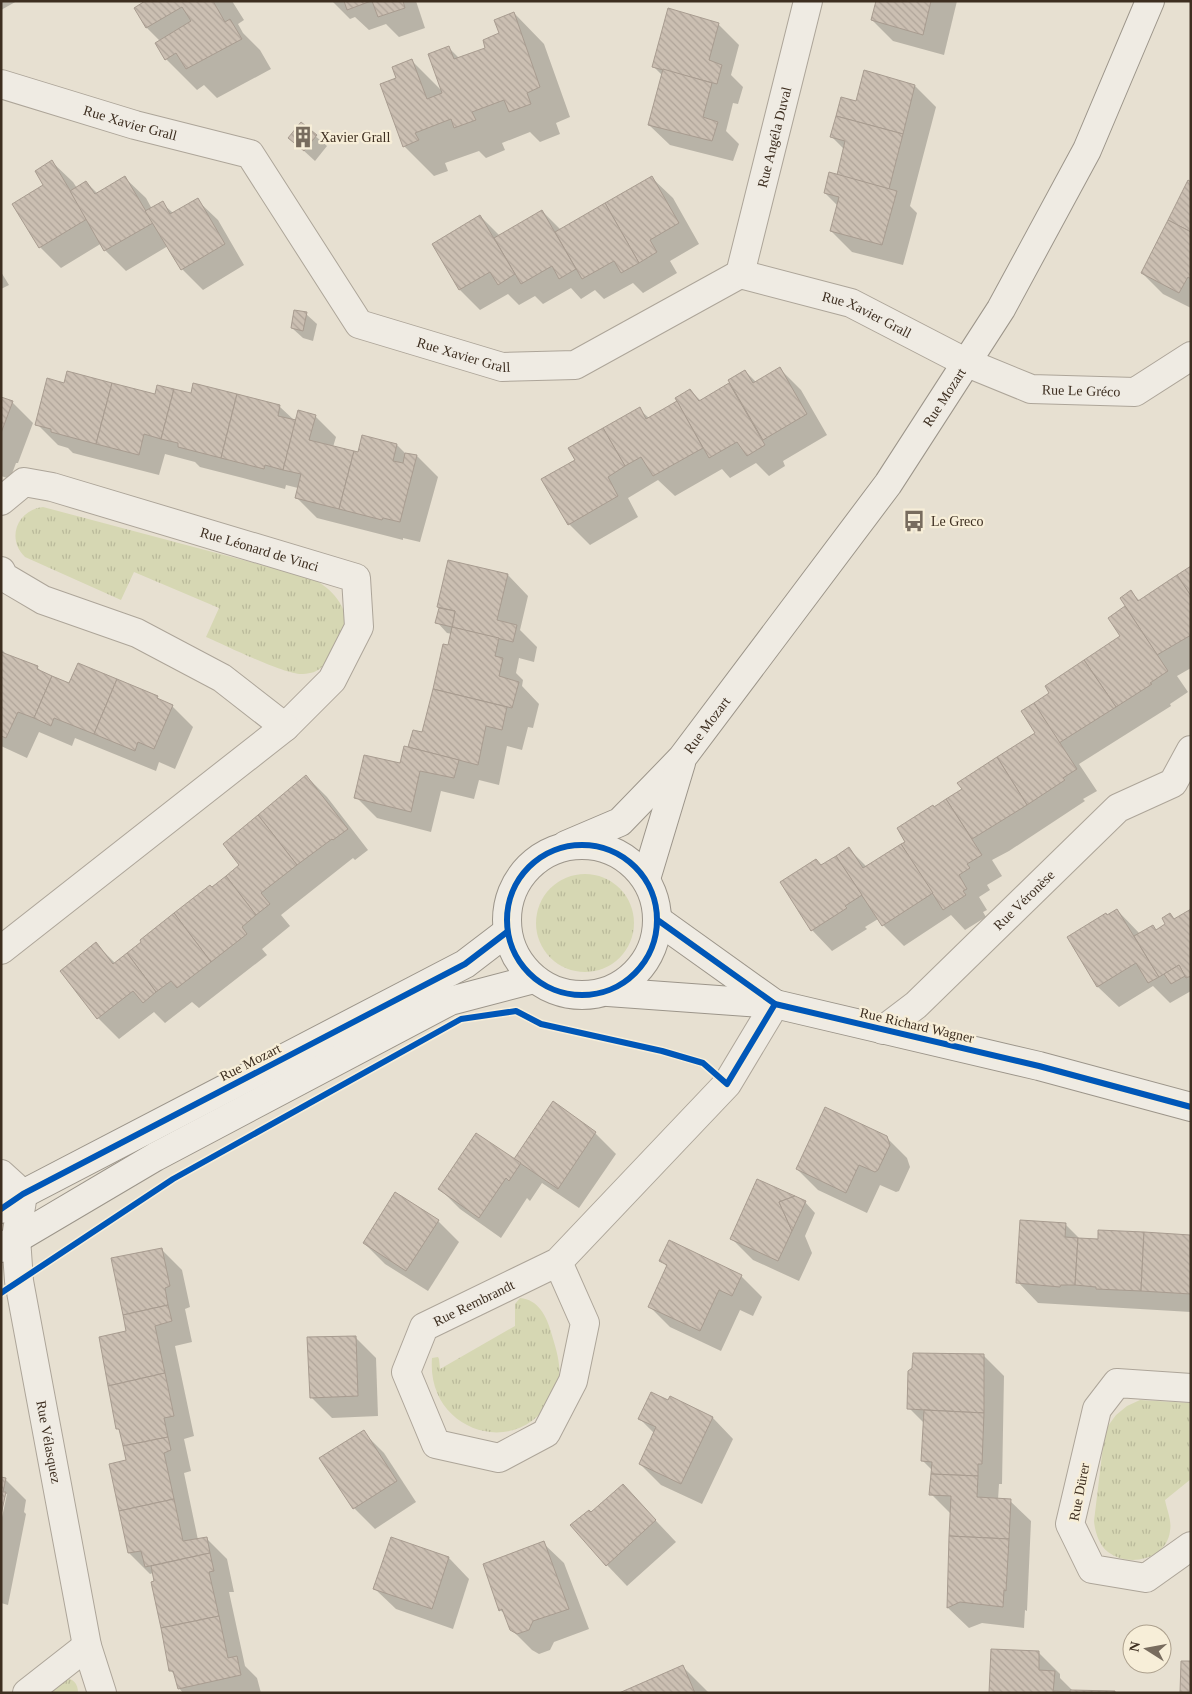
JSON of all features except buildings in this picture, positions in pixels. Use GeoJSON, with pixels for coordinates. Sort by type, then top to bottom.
{"type":"FeatureCollection","features":[{"type":"Feature","properties":{"kind":"street","name":"Rue Angéla Duval"},"geometry":{"type":"LineString","coordinates":[[740,274],[808,1]]}},
{"type":"Feature","properties":{"kind":"street","name":"Rue Mozart"},"geometry":{"type":"LineString","coordinates":[[566,845],[620,822],[682,758],[888,484],[1001,309],[1088,150],[1150,1]]}},
{"type":"Feature","properties":{"kind":"street","name":"Rue Xavier Grall"},"geometry":{"type":"LineString","coordinates":[[1,105],[13,87],[135,124],[250,154],[359,324],[502,367],[575,365],[740,274],[851,304],[965,362]]}},
{"type":"Feature","properties":{"kind":"street","name":"Rue Le Gréco"},"geometry":{"type":"LineString","coordinates":[[965,362],[1030,389],[1135,392],[1191,356]]}},
{"type":"Feature","properties":{"kind":"street","name":"Rue Léonard de Vinci"},"geometry":{"type":"LineString","coordinates":[[1,500],[24,482],[52,488],[356,578],[359,627],[332,680],[285,727],[1,950]]}},
{"type":"Feature","properties":{"kind":"street"},"geometry":{"type":"LineString","coordinates":[[1,571],[4,577],[43,600],[137,633],[222,678],[285,727]]}},
{"type":"Feature","properties":{"kind":"street","name":"Rue Véronèse"},"geometry":{"type":"LineString","coordinates":[[883,1030],[916,1005],[1118,808],[1182,785],[1191,750]]}},
{"type":"Feature","properties":{"kind":"street","name":"Rue Mozart"},"geometry":{"type":"LineString","coordinates":[[646,879],[682,758]]}},
{"type":"Feature","properties":{"kind":"street"},"geometry":{"type":"LineString","coordinates":[[566,845],[597,845],[625,857],[646,879],[656,899],[659,921],[646,963],[608,992],[583,996],[557,992],[534,980],[516,958],[507,932],[507,909],[511,894],[526,868],[544,854],[566,845]]}},
{"type":"Feature","properties":{"kind":"street","name":"Rue Richard Wagner"},"geometry":{"type":"LineString","coordinates":[[659,921],[775,1004]]}},
{"type":"Feature","properties":{"kind":"street","name":"Rue Mozart"},"geometry":{"type":"LineString","coordinates":[[12,1202],[465,964],[507,932]]}},
{"type":"Feature","properties":{"kind":"street"},"geometry":{"type":"LineString","coordinates":[[9,1243],[155,1157],[450,1001],[534,980]]}},
{"type":"Feature","properties":{"kind":"street","name":"Rue Richard Wagner"},"geometry":{"type":"LineString","coordinates":[[608,992],[775,1004],[1039,1066],[1191,1107]]}},
{"type":"Feature","properties":{"kind":"street","name":"Rue Rembrandt"},"geometry":{"type":"LineString","coordinates":[[558,1262],[585,1323],[573,1381],[546,1433],[499,1458],[436,1444],[406,1372],[424,1327],[558,1262],[727,1084],[775,1004]]}},
{"type":"Feature","properties":{"kind":"street"},"geometry":{"type":"LineString","coordinates":[[1,1174],[12,1202]]}},
{"type":"Feature","properties":{"kind":"street","name":"Rue Vélasquez"},"geometry":{"type":"LineString","coordinates":[[12,1202],[9,1243],[19,1281],[87,1646],[102,1693]]}},
{"type":"Feature","properties":{"kind":"street","name":"Rue Dürer"},"geometry":{"type":"LineString","coordinates":[[1191,1388],[1117,1383],[1097,1409],[1070,1524],[1092,1569],[1146,1578],[1191,1546]]}},
{"type":"Feature","properties":{"kind":"street"},"geometry":{"type":"LineString","coordinates":[[27,1693],[87,1646]]}},
{"type":"Feature","properties":{"kind":"green space"},"geometry":{"type":"Polygon","coordinates":[[[43,507],[311,578],[326,587],[342,607],[346,624],[343,636],[324,665],[314,672],[295,673],[256,659],[206,637],[219,608],[134,572],[121,600],[25,557],[19,550],[16,542],[17,526],[27,514],[34,509],[43,507]]]}},
{"type":"Feature","properties":{"kind":"green space"},"geometry":{"type":"Polygon","coordinates":[[[585,874],[604,877],[620,888],[631,904],[634,923],[631,942],[620,958],[604,969],[585,972],[566,969],[550,958],[539,942],[536,923],[539,904],[550,888],[566,877],[585,874]]]}},
{"type":"Feature","properties":{"kind":"green space"},"geometry":{"type":"Polygon","coordinates":[[[520,1298],[537,1305],[547,1320],[558,1360],[558,1382],[551,1398],[536,1417],[518,1428],[498,1432],[477,1429],[459,1420],[444,1405],[434,1384],[432,1358],[438,1357],[440,1369],[515,1326],[515,1304],[520,1298]]]}},
{"type":"Feature","properties":{"kind":"green space"},"geometry":{"type":"Polygon","coordinates":[[[1140,1400],[1191,1403],[1191,1479],[1165,1500],[1170,1519],[1170,1531],[1167,1541],[1155,1554],[1136,1560],[1117,1557],[1108,1552],[1098,1538],[1094,1521],[1105,1430],[1116,1415],[1127,1406],[1140,1400]]]}},
{"type":"Feature","properties":{"kind":"green space"},"geometry":{"type":"Polygon","coordinates":[[[64,1677],[74,1682],[78,1693],[48,1693],[64,1677]]]}},
{"type":"Feature","properties":{"kind":"cycle path"},"geometry":{"type":"LineString","coordinates":[[582,845],[597,846],[611,850],[624,857],[635,867],[645,878],[652,891],[656,905],[657,920],[656,935],[652,949],[645,962],[635,973],[624,983],[611,990],[597,994],[582,995],[567,994],[553,990],[540,983],[529,973],[519,962],[512,949],[508,935],[507,920],[508,905],[512,891],[519,878],[529,867],[540,857],[553,850],[567,846],[582,845]]}},
{"type":"Feature","properties":{"kind":"cycle path"},"geometry":{"type":"LineString","coordinates":[[659,921],[775,1004],[1039,1066],[1191,1107]]}},
{"type":"Feature","properties":{"kind":"cycle path"},"geometry":{"type":"LineString","coordinates":[[1,1209],[23,1194],[465,964],[507,932]]}},
{"type":"Feature","properties":{"kind":"cycle path"},"geometry":{"type":"LineString","coordinates":[[1,1293],[173,1179],[461,1019],[516,1011],[541,1024],[662,1051],[703,1063],[727,1084],[775,1004]]}},
{"type":"Feature","properties":{"kind":"place","name":"Xavier Grall"},"geometry":{"type":"Point","coordinates":[303,137]}},
{"type":"Feature","properties":{"kind":"place","name":"Le Greco"},"geometry":{"type":"Point","coordinates":[914,521]}}]}
